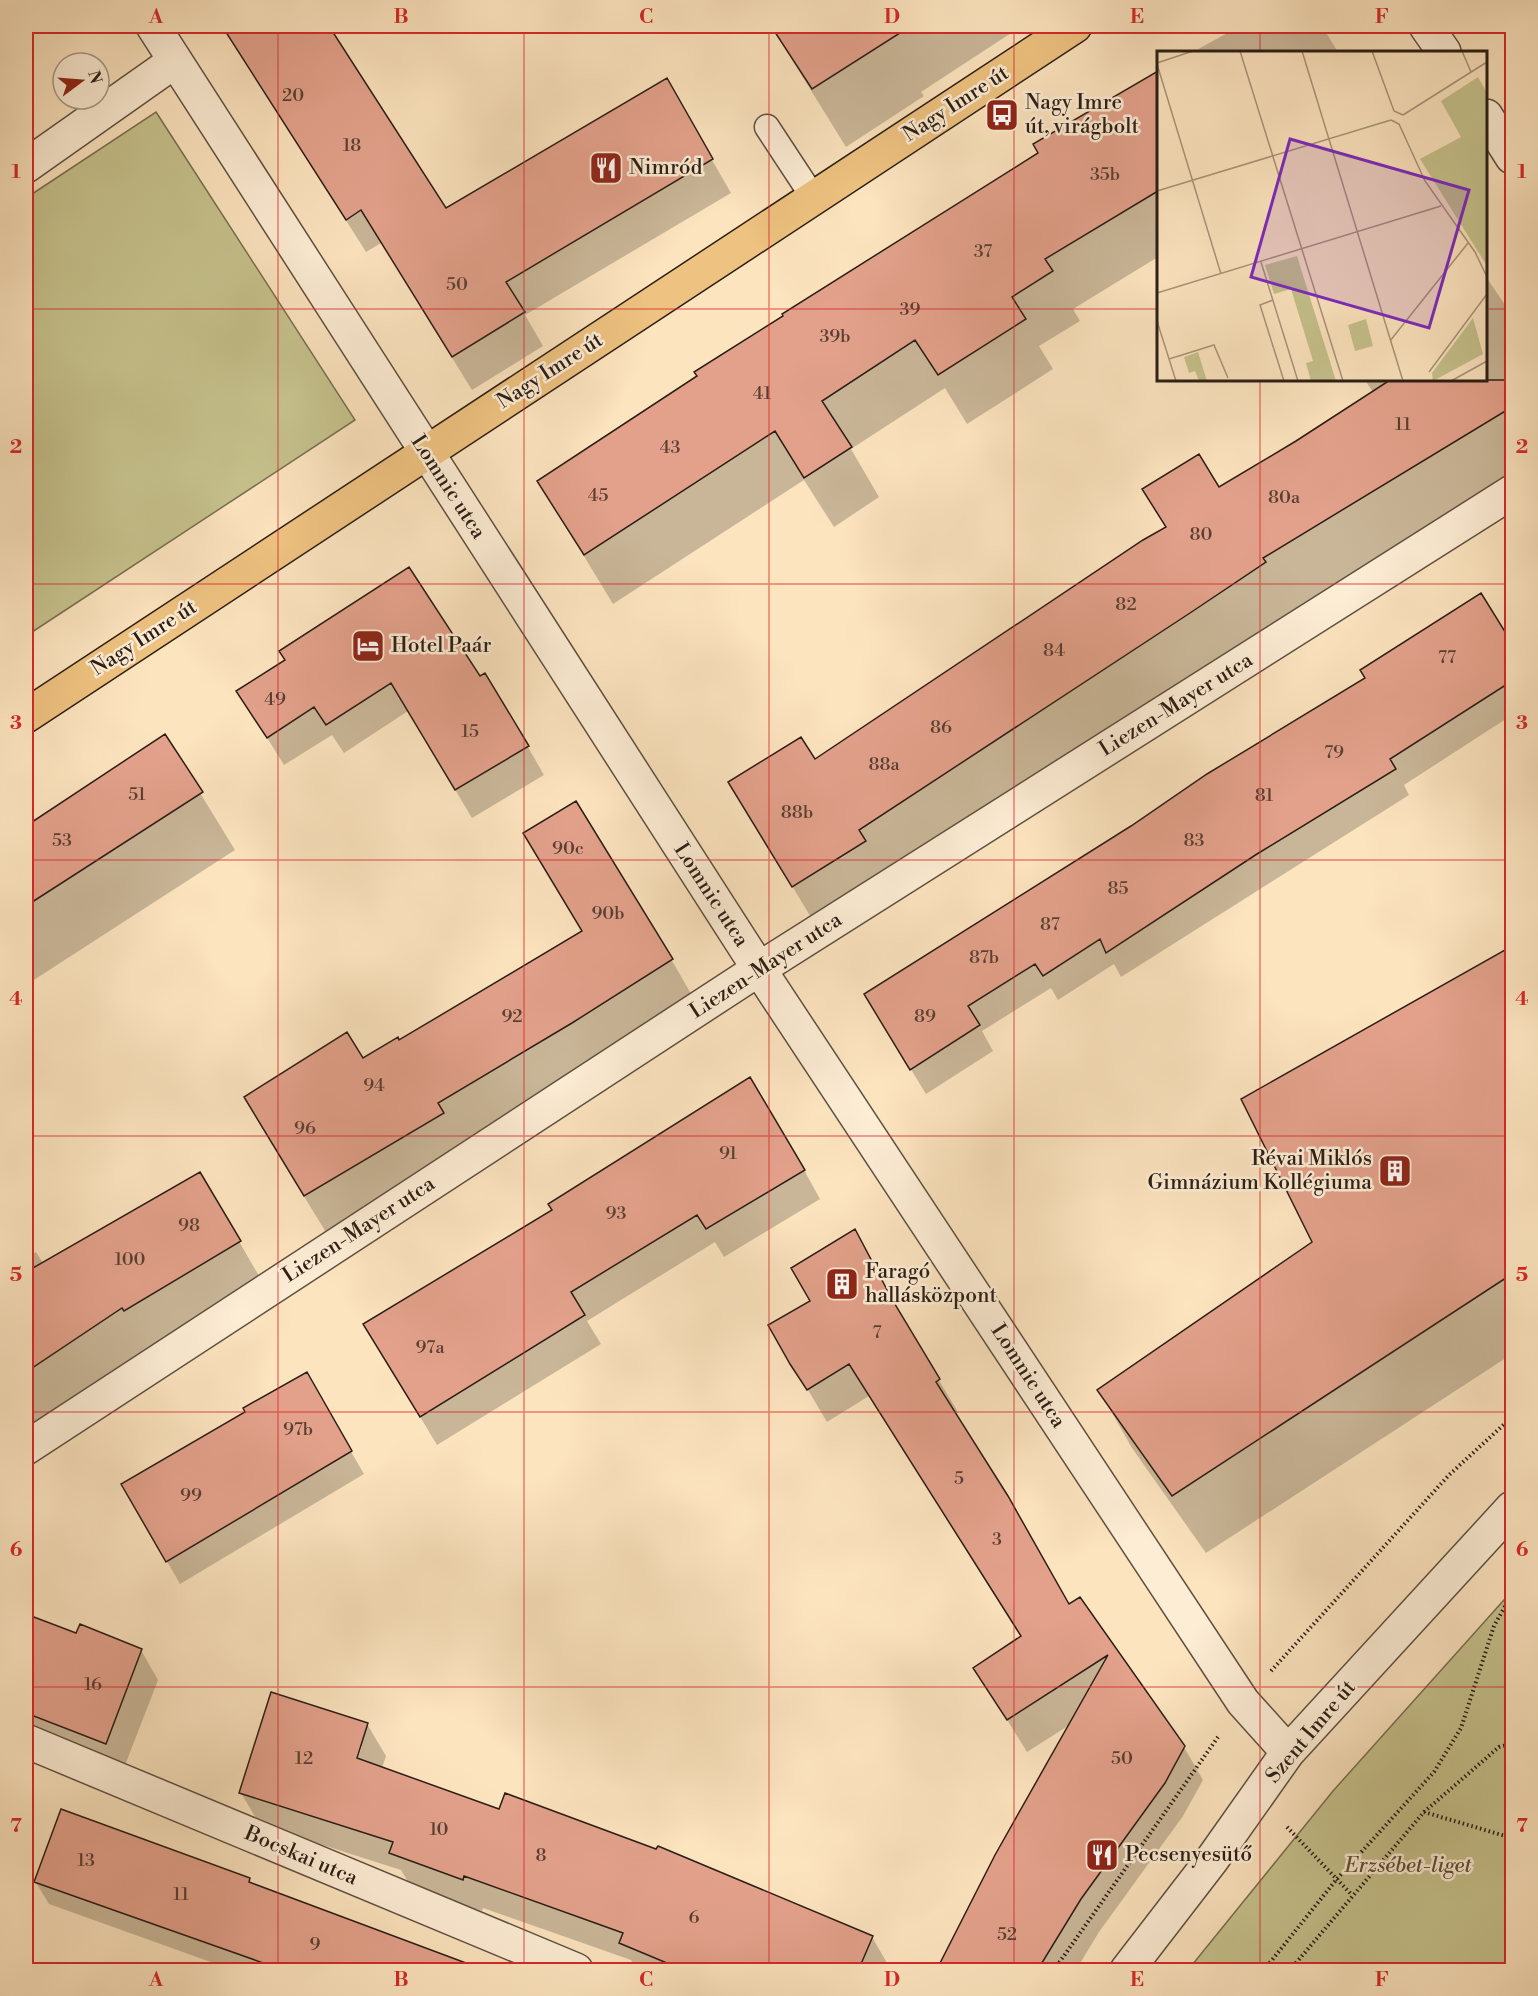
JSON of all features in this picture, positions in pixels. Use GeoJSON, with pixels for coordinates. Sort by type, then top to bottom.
{"type":"FeatureCollection","features":[{"type":"Feature","properties":{"kind":"main road","name":"Nagy Imre út"},"geometry":{"type":"LineString","coordinates":[[26,716],[1075,26]]}},
{"type":"Feature","properties":{"kind":"street","name":"Lomnic utca"},"geometry":{"type":"LineString","coordinates":[[153,26],[759,969],[1243,1702],[1288,1752]]}},
{"type":"Feature","properties":{"kind":"street"},"geometry":{"type":"LineString","coordinates":[[1426,26],[1443,51]]}},
{"type":"Feature","properties":{"kind":"street"},"geometry":{"type":"LineString","coordinates":[[26,166],[175,61]]}},
{"type":"Feature","properties":{"kind":"street"},"geometry":{"type":"LineString","coordinates":[[1487,119],[1512,157]]}},
{"type":"Feature","properties":{"kind":"street","name":"Liezen-Mayer utca"},"geometry":{"type":"LineString","coordinates":[[26,1448],[759,969],[1512,492]]}},
{"type":"Feature","properties":{"kind":"street","name":"Szent Imre út"},"geometry":{"type":"LineString","coordinates":[[1127,1971],[1258,1796],[1288,1752],[1512,1508]]}},
{"type":"Feature","properties":{"kind":"street","name":"Bocskai utca"},"geometry":{"type":"LineString","coordinates":[[26,1741],[576,1971]]}},
{"type":"Feature","properties":{"kind":"lane"},"geometry":{"type":"LineString","coordinates":[[767,127],[813,197]]}},
{"type":"Feature","properties":{"kind":"path"},"geometry":{"type":"LineString","coordinates":[[1264,1971],[1336,1880],[1434,1772],[1461,1728],[1494,1626],[1512,1593]]}},
{"type":"Feature","properties":{"kind":"path"},"geometry":{"type":"LineString","coordinates":[[1290,1971],[1424,1812],[1499,1747],[1512,1744]]}},
{"type":"Feature","properties":{"kind":"path"},"geometry":{"type":"LineString","coordinates":[[1258,1796],[1352,1895]]}},
{"type":"Feature","properties":{"kind":"path"},"geometry":{"type":"LineString","coordinates":[[1424,1812],[1512,1838]]}},
{"type":"Feature","properties":{"kind":"green space"},"geometry":{"type":"Polygon","coordinates":[[[156,112],[355,420],[26,636],[26,198],[156,112]]]}},
{"type":"Feature","properties":{"kind":"green space","name":"Erzsébet-liget"},"geometry":{"type":"Polygon","coordinates":[[[1512,1591],[1512,1970],[1188,1970],[1333,1791],[1512,1591]]]}},
{"type":"Feature","properties":{"kind":"building"},"geometry":{"type":"Polygon","coordinates":[[[222,26],[329,26],[446,208],[667,78],[713,159],[506,282],[525,312],[452,357],[361,210],[346,220],[222,26]]]}},
{"type":"Feature","properties":{"kind":"building"},"geometry":{"type":"Polygon","coordinates":[[[771,26],[911,26],[812,89],[771,26]]]}},
{"type":"Feature","properties":{"kind":"building"},"geometry":{"type":"Polygon","coordinates":[[[1157,72],[1157,192],[1045,259],[1053,271],[1012,297],[1026,319],[938,375],[915,340],[822,401],[852,447],[804,478],[775,431],[584,555],[537,481],[697,376],[694,372],[783,316],[782,314],[1038,153],[1033,144],[1157,72]]]}},
{"type":"Feature","properties":{"kind":"building"},"geometry":{"type":"Polygon","coordinates":[[[1512,380],[1512,407],[1263,558],[1266,562],[859,830],[866,841],[792,887],[728,782],[801,737],[815,759],[1143,540],[1166,527],[1142,489],[1199,454],[1219,487],[1296,441],[1388,381],[1512,380]]]}},
{"type":"Feature","properties":{"kind":"building"},"geometry":{"type":"Polygon","coordinates":[[[409,567],[480,676],[485,673],[529,746],[455,790],[391,683],[326,725],[314,707],[267,738],[236,691],[285,660],[279,651],[409,567]]]}},
{"type":"Feature","properties":{"kind":"building"},"geometry":{"type":"Polygon","coordinates":[[[1481,593],[1512,643],[1512,681],[1390,759],[1396,769],[1257,854],[1106,953],[1100,939],[1043,976],[1035,964],[968,1006],[980,1025],[910,1070],[864,994],[1131,826],[1207,774],[1365,678],[1360,670],[1481,593]]]}},
{"type":"Feature","properties":{"kind":"building"},"geometry":{"type":"Polygon","coordinates":[[[165,734],[203,792],[26,906],[26,826],[165,734]]]}},
{"type":"Feature","properties":{"kind":"building"},"geometry":{"type":"Polygon","coordinates":[[[576,801],[673,959],[438,1103],[444,1113],[304,1196],[244,1097],[347,1032],[363,1058],[398,1037],[399,1040],[582,931],[523,833],[576,801]]]}},
{"type":"Feature","properties":{"kind":"building","name":"Révai Miklós Gimnázium Kollégiuma"},"geometry":{"type":"Polygon","coordinates":[[[1512,946],[1512,1274],[1172,1496],[1097,1390],[1312,1242],[1241,1099],[1512,946]]]}},
{"type":"Feature","properties":{"kind":"building"},"geometry":{"type":"Polygon","coordinates":[[[750,1077],[805,1170],[706,1229],[697,1215],[571,1292],[585,1315],[420,1417],[363,1324],[552,1210],[548,1204],[750,1077]]]}},
{"type":"Feature","properties":{"kind":"building"},"geometry":{"type":"Polygon","coordinates":[[[200,1172],[241,1241],[124,1311],[122,1308],[26,1372],[26,1272],[200,1172]]]}},
{"type":"Feature","properties":{"kind":"building"},"geometry":{"type":"Polygon","coordinates":[[[855,1229],[893,1301],[940,1379],[936,1382],[1008,1496],[1069,1604],[1080,1597],[1185,1746],[1165,1783],[1081,1899],[1037,1971],[936,1971],[995,1855],[1108,1655],[1007,1720],[973,1668],[1021,1636],[849,1364],[807,1390],[790,1364],[768,1325],[810,1301],[791,1268],[855,1229]]]}},
{"type":"Feature","properties":{"kind":"building"},"geometry":{"type":"Polygon","coordinates":[[[307,1372],[352,1451],[166,1562],[121,1484],[245,1412],[243,1408],[307,1372]]]}},
{"type":"Feature","properties":{"kind":"building"},"geometry":{"type":"Polygon","coordinates":[[[26,1614],[76,1633],[80,1624],[142,1649],[106,1744],[26,1713],[26,1614]]]}},
{"type":"Feature","properties":{"kind":"building"},"geometry":{"type":"Polygon","coordinates":[[[271,1692],[368,1723],[357,1758],[499,1809],[505,1793],[656,1849],[658,1846],[873,1936],[858,1971],[686,1971],[619,1943],[623,1933],[464,1876],[463,1880],[389,1853],[393,1842],[239,1793],[271,1692]]]}},
{"type":"Feature","properties":{"kind":"building"},"geometry":{"type":"Polygon","coordinates":[[[61,1809],[250,1878],[249,1882],[474,1966],[473,1971],[286,1971],[34,1882],[61,1809]]]}},
{"type":"Feature","properties":{"kind":"place","name":"Nagy Imre út, virágbolt"},"geometry":{"type":"Point","coordinates":[1002,115]}},
{"type":"Feature","properties":{"kind":"place","name":"Nimród"},"geometry":{"type":"Point","coordinates":[606,168]}},
{"type":"Feature","properties":{"kind":"place","name":"Hotel Paár"},"geometry":{"type":"Point","coordinates":[368,646]}},
{"type":"Feature","properties":{"kind":"place","name":"Révai Miklós Gimnázium Kollégiuma"},"geometry":{"type":"Point","coordinates":[1395,1171]}},
{"type":"Feature","properties":{"kind":"place","name":"Faragó hallásközpont"},"geometry":{"type":"Point","coordinates":[842,1284]}},
{"type":"Feature","properties":{"kind":"place","name":"Pecsenyesütő"},"geometry":{"type":"Point","coordinates":[1102,1855]}}]}
